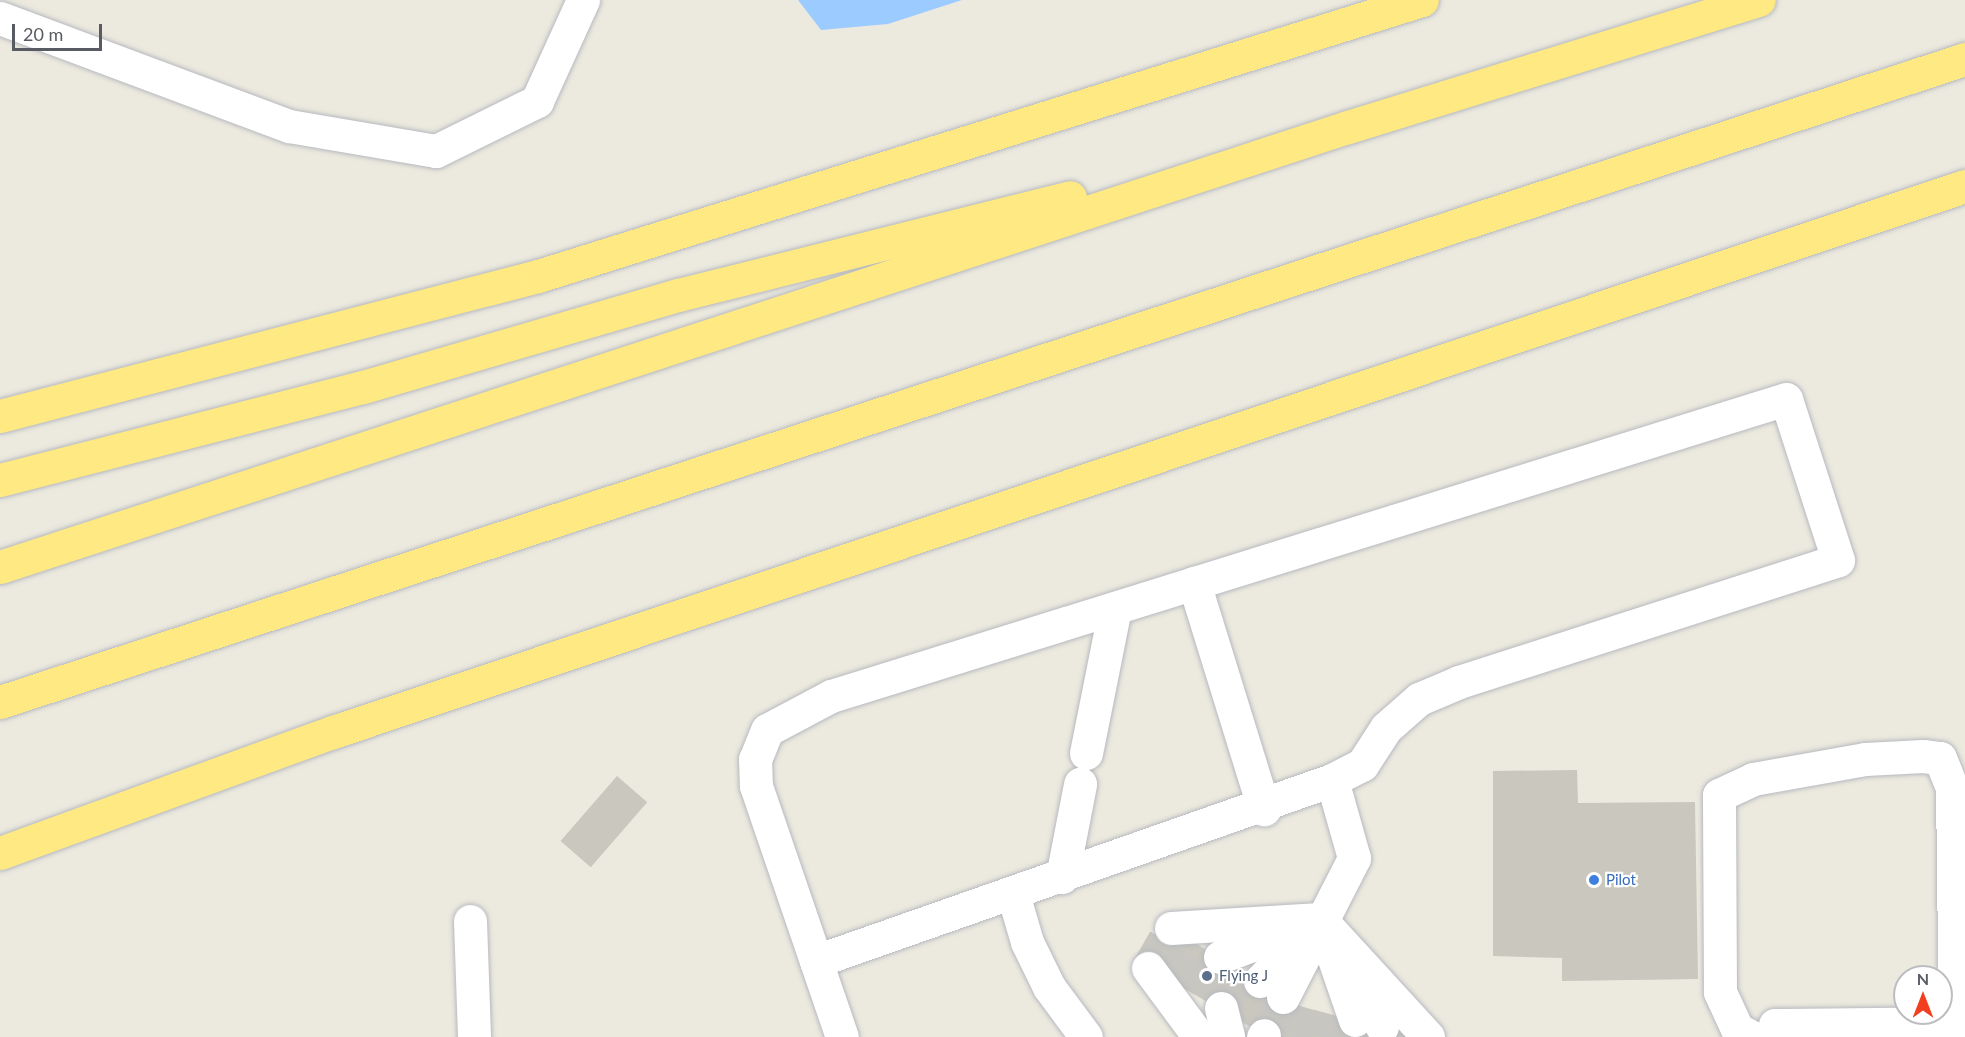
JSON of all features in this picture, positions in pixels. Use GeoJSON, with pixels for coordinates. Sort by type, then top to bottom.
{"type":"FeatureCollection","features":[{"type":"Feature","properties":{"kind":"highway"},"geometry":{"type":"LineString","coordinates":[[0,416],[538,276],[1422,0]]}},
{"type":"Feature","properties":{"kind":"highway"},"geometry":{"type":"LineString","coordinates":[[0,567],[1348,127],[1759,0]]}},
{"type":"Feature","properties":{"kind":"highway"},"geometry":{"type":"LineString","coordinates":[[0,702],[1965,59]]}},
{"type":"Feature","properties":{"kind":"highway"},"geometry":{"type":"LineString","coordinates":[[0,480],[363,387],[678,296],[1348,127]]}},
{"type":"Feature","properties":{"kind":"highway"},"geometry":{"type":"LineString","coordinates":[[0,853],[333,732],[1965,186]]}},
{"type":"Feature","properties":{"kind":"lane"},"geometry":{"type":"LineString","coordinates":[[0,18],[289,126],[436,151],[537,101],[583,0]]}},
{"type":"Feature","properties":{"kind":"lane"},"geometry":{"type":"LineString","coordinates":[[816,961],[1264,808],[1332,780],[1362,765],[1386,728],[1419,699],[1838,560],[1786,399],[831,696],[767,730],[754,759],[756,786],[842,1037]]}},
{"type":"Feature","properties":{"kind":"lane"},"geometry":{"type":"LineString","coordinates":[[1194,584],[1264,808]]}},
{"type":"Feature","properties":{"kind":"lane"},"geometry":{"type":"LineString","coordinates":[[1062,878],[1115,608]]}},
{"type":"Feature","properties":{"kind":"lane"},"geometry":{"type":"LineString","coordinates":[[1752,1037],[1737,1029],[1720,992],[1719,795],[1736,783],[1865,759],[1932,757],[1948,769],[1955,1030],[1775,1025],[1775,1037]]}},
{"type":"Feature","properties":{"kind":"lane"},"geometry":{"type":"LineString","coordinates":[[1298,993],[1320,919],[1354,858],[1332,780]]}},
{"type":"Feature","properties":{"kind":"lane"},"geometry":{"type":"LineString","coordinates":[[1013,894],[1027,942],[1049,987],[1086,1037]]}},
{"type":"Feature","properties":{"kind":"lane"},"geometry":{"type":"LineString","coordinates":[[1298,993],[1320,919]]}},
{"type":"Feature","properties":{"kind":"lane"},"geometry":{"type":"LineString","coordinates":[[1298,993],[1320,919]]}},
{"type":"Feature","properties":{"kind":"lane"},"geometry":{"type":"LineString","coordinates":[[1298,993],[1320,919]]}},
{"type":"Feature","properties":{"kind":"lane"},"geometry":{"type":"LineString","coordinates":[[1298,993],[1320,919]]}},
{"type":"Feature","properties":{"kind":"lane"},"geometry":{"type":"LineString","coordinates":[[1298,993],[1320,919]]}},
{"type":"Feature","properties":{"kind":"lane"},"geometry":{"type":"LineString","coordinates":[[470,921],[474,1037]]}},
{"type":"Feature","properties":{"kind":"lane"},"geometry":{"type":"LineString","coordinates":[[1199,1037],[1219,1015]]}},
{"type":"Feature","properties":{"kind":"lane"},"geometry":{"type":"LineString","coordinates":[[1206,1037],[1219,1015]]}},
{"type":"Feature","properties":{"kind":"water"},"geometry":{"type":"Polygon","coordinates":[[[798,0],[962,0],[888,24],[821,30],[798,0]]]}},
{"type":"Feature","properties":{"kind":"building","name":"Pilot"},"geometry":{"type":"Polygon","coordinates":[[[1577,770],[1578,803],[1695,802],[1698,979],[1562,981],[1562,958],[1493,956],[1493,771],[1577,770]]]}},
{"type":"Feature","properties":{"kind":"building"},"geometry":{"type":"Polygon","coordinates":[[[617,776],[647,802],[591,867],[561,841],[617,776]]]}},
{"type":"Feature","properties":{"kind":"building","name":"Flying J"},"geometry":{"type":"Polygon","coordinates":[[[1162,922],[1292,1004],[1416,1037],[1268,1037],[1138,962],[1162,922]]]}},
{"type":"Feature","properties":{"kind":"tunnel"},"geometry":{"type":"LineString","coordinates":[[1148,968],[1171,928]]}},
{"type":"Feature","properties":{"kind":"tunnel"},"geometry":{"type":"LineString","coordinates":[[1172,981],[1195,942]]}},
{"type":"Feature","properties":{"kind":"tunnel"},"geometry":{"type":"LineString","coordinates":[[1197,994],[1220,957]]}},
{"type":"Feature","properties":{"kind":"tunnel"},"geometry":{"type":"LineString","coordinates":[[1221,1008],[1243,972]]}},
{"type":"Feature","properties":{"kind":"tunnel"},"geometry":{"type":"LineString","coordinates":[[1264,1035],[1283,997]]}},
{"type":"Feature","properties":{"kind":"tunnel"},"geometry":{"type":"LineString","coordinates":[[1293,1037],[1305,1007]]}},
{"type":"Feature","properties":{"kind":"tunnel"},"geometry":{"type":"LineString","coordinates":[[1323,1037],[1330,1014]]}},
{"type":"Feature","properties":{"kind":"place","name":"Pilot"},"geometry":{"type":"Point","coordinates":[1594,880]}},
{"type":"Feature","properties":{"kind":"place","name":"Flying J"},"geometry":{"type":"Point","coordinates":[1207,976]}}]}
